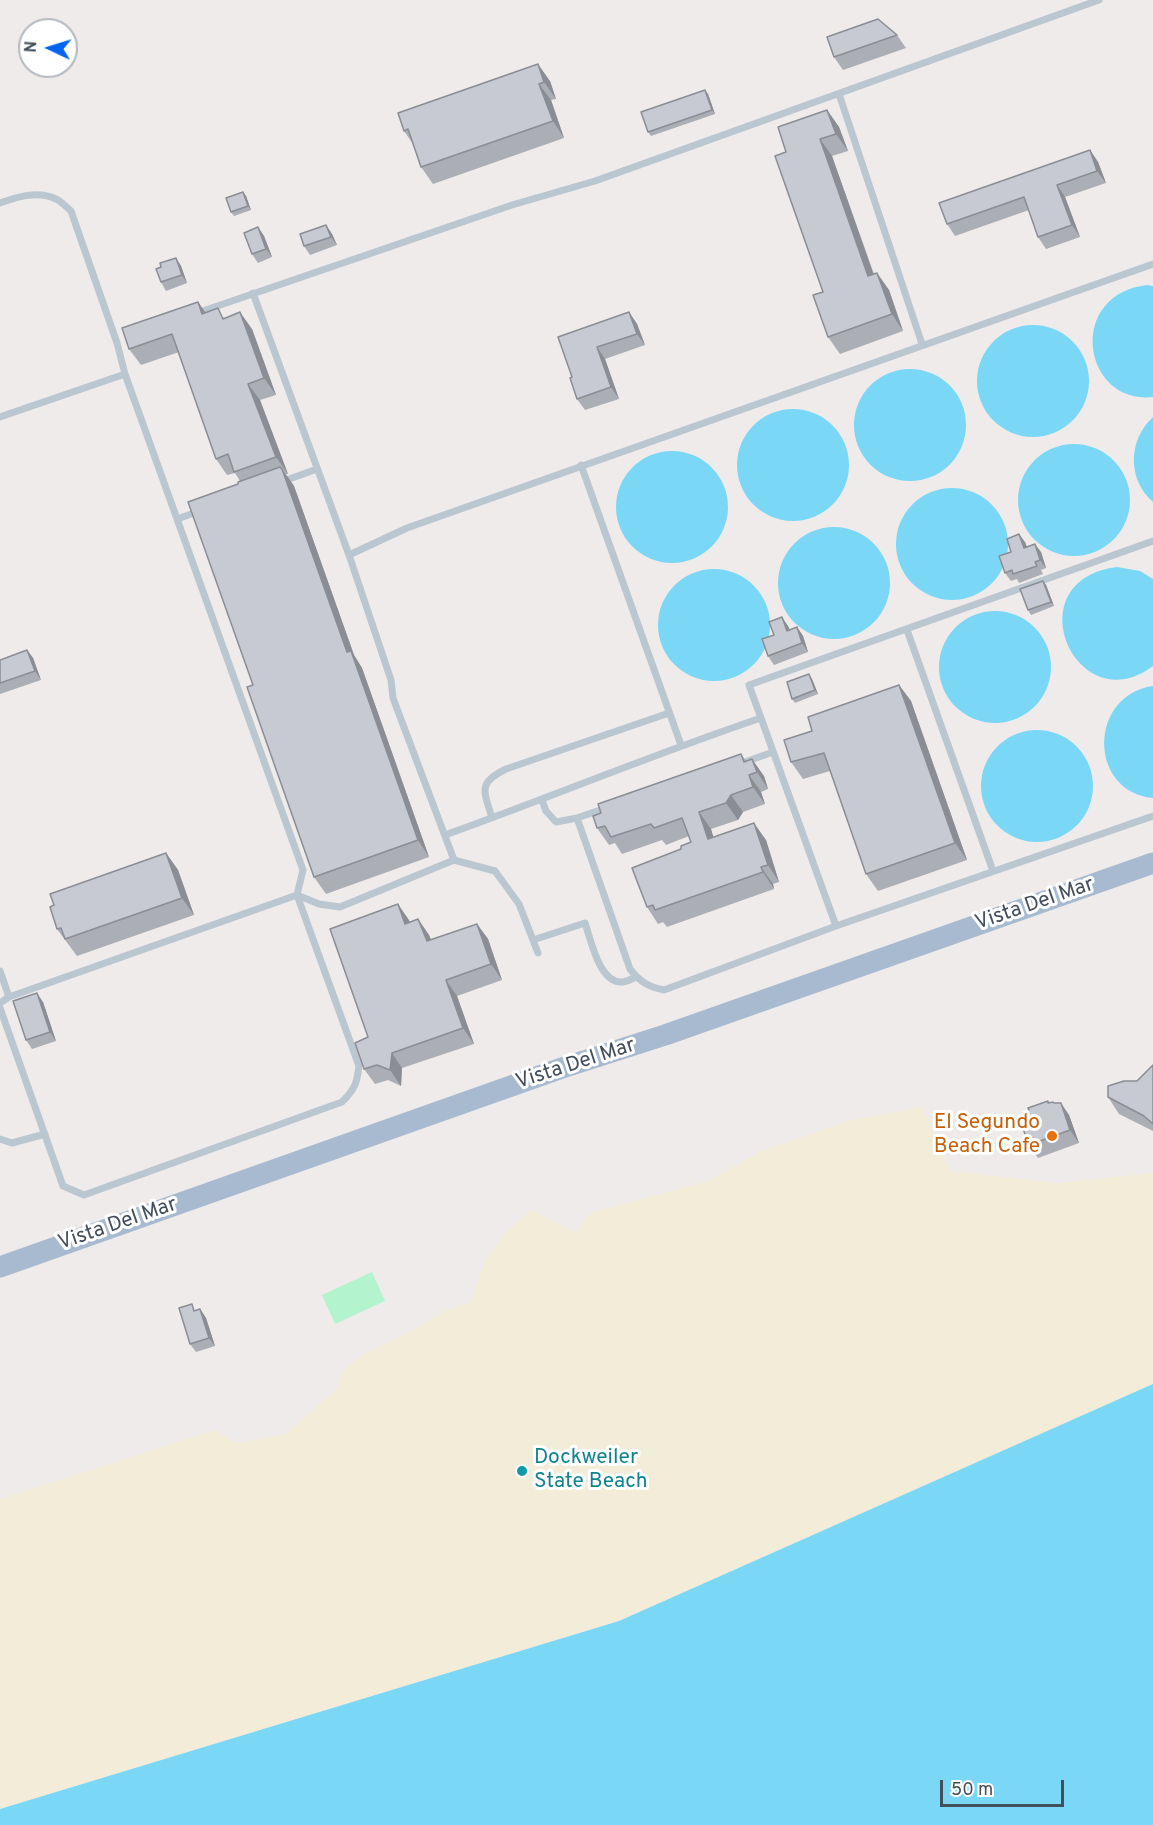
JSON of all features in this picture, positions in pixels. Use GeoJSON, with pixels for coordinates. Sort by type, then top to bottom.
{"type":"FeatureCollection","features":[{"type":"Feature","properties":{"kind":"main road","name":"Vista Del Mar"},"geometry":{"type":"LineString","coordinates":[[0,1266],[562,1068],[665,1035],[1153,864]]}},
{"type":"Feature","properties":{"kind":"lane"},"geometry":{"type":"LineString","coordinates":[[188,317],[512,205],[595,180],[1099,0]]}},
{"type":"Feature","properties":{"kind":"lane"},"geometry":{"type":"LineString","coordinates":[[839,94],[922,344]]}},
{"type":"Feature","properties":{"kind":"lane"},"geometry":{"type":"LineString","coordinates":[[0,203],[17,197],[39,194],[56,199],[71,211],[117,343],[125,374],[303,870],[297,895],[359,1066],[354,1090],[342,1102],[84,1194],[71,1191],[63,1186],[0,1006],[9,997],[297,895],[319,904],[340,907],[454,860],[495,871],[519,904],[538,953]]}},
{"type":"Feature","properties":{"kind":"lane"},"geometry":{"type":"LineString","coordinates":[[349,555],[407,528],[581,465],[1153,264]]}},
{"type":"Feature","properties":{"kind":"lane"},"geometry":{"type":"LineString","coordinates":[[253,293],[349,555],[391,680],[393,698],[454,860]]}},
{"type":"Feature","properties":{"kind":"lane"},"geometry":{"type":"LineString","coordinates":[[117,343],[125,340]]}},
{"type":"Feature","properties":{"kind":"lane"},"geometry":{"type":"LineString","coordinates":[[0,417],[125,374]]}},
{"type":"Feature","properties":{"kind":"lane"},"geometry":{"type":"LineString","coordinates":[[581,465],[681,745]]}},
{"type":"Feature","properties":{"kind":"lane"},"geometry":{"type":"LineString","coordinates":[[274,484],[317,469]]}},
{"type":"Feature","properties":{"kind":"lane"},"geometry":{"type":"LineString","coordinates":[[177,519],[210,507]]}},
{"type":"Feature","properties":{"kind":"lane"},"geometry":{"type":"LineString","coordinates":[[836,926],[749,685],[1153,542]]}},
{"type":"Feature","properties":{"kind":"lane"},"geometry":{"type":"LineString","coordinates":[[907,630],[993,871]]}},
{"type":"Feature","properties":{"kind":"lane"},"geometry":{"type":"LineString","coordinates":[[492,818],[484,793],[486,782],[492,776],[506,769],[669,713]]}},
{"type":"Feature","properties":{"kind":"lane"},"geometry":{"type":"LineString","coordinates":[[445,835],[542,800],[681,745],[761,718]]}},
{"type":"Feature","properties":{"kind":"lane"},"geometry":{"type":"LineString","coordinates":[[740,763],[773,752]]}},
{"type":"Feature","properties":{"kind":"lane"},"geometry":{"type":"LineString","coordinates":[[542,800],[546,811],[556,822],[610,807]]}},
{"type":"Feature","properties":{"kind":"lane"},"geometry":{"type":"LineString","coordinates":[[577,818],[630,969],[636,978],[651,987],[664,990],[836,926],[1153,816]]}},
{"type":"Feature","properties":{"kind":"lane"},"geometry":{"type":"LineString","coordinates":[[533,940],[585,923],[603,971],[611,980],[622,982],[636,978]]}},
{"type":"Feature","properties":{"kind":"lane"},"geometry":{"type":"LineString","coordinates":[[0,972],[9,997]]}},
{"type":"Feature","properties":{"kind":"lane"},"geometry":{"type":"LineString","coordinates":[[0,1139],[12,1143],[45,1134]]}},
{"type":"Feature","properties":{"kind":"green space"},"geometry":{"type":"Polygon","coordinates":[[[372,1272],[385,1301],[335,1324],[322,1295],[372,1272]]]}},
{"type":"Feature","properties":{"kind":"sand","name":"Dockweiler State Beach"},"geometry":{"type":"Polygon","coordinates":[[[923,1107],[950,1171],[1059,1183],[1153,1173],[1153,1384],[619,1621],[0,1809],[0,1499],[215,1430],[236,1443],[286,1434],[337,1389],[343,1371],[364,1354],[419,1327],[447,1310],[471,1302],[484,1263],[504,1235],[531,1210],[577,1233],[585,1219],[593,1212],[709,1181],[759,1152],[847,1121],[923,1107]]]}},
{"type":"Feature","properties":{"kind":"water"},"geometry":{"type":"Polygon","coordinates":[[[1147,285],[1153,286],[1153,397],[1129,395],[1111,384],[1099,368],[1093,348],[1094,327],[1104,308],[1121,293],[1147,285]]]}},
{"type":"Feature","properties":{"kind":"water"},"geometry":{"type":"Polygon","coordinates":[[[1033,325],[1054,329],[1072,342],[1085,360],[1089,381],[1085,402],[1072,420],[1054,433],[1033,437],[1012,433],[994,420],[981,402],[977,381],[981,360],[994,342],[1012,329],[1033,325]]]}},
{"type":"Feature","properties":{"kind":"water"},"geometry":{"type":"Polygon","coordinates":[[[910,369],[931,373],[949,386],[962,404],[966,425],[962,446],[949,464],[931,477],[910,481],[889,477],[871,464],[858,446],[854,425],[858,404],[871,386],[889,373],[910,369]]]}},
{"type":"Feature","properties":{"kind":"water"},"geometry":{"type":"Polygon","coordinates":[[[793,409],[814,413],[832,426],[845,444],[849,465],[845,486],[832,504],[814,517],[793,521],[772,517],[754,504],[741,486],[737,465],[741,444],[754,426],[772,413],[793,409]]]}},
{"type":"Feature","properties":{"kind":"water"},"geometry":{"type":"Polygon","coordinates":[[[1153,417],[1153,502],[1139,482],[1134,460],[1139,437],[1153,417]]]}},
{"type":"Feature","properties":{"kind":"water"},"geometry":{"type":"Polygon","coordinates":[[[1074,444],[1095,448],[1113,461],[1126,479],[1130,500],[1126,521],[1113,539],[1095,552],[1074,556],[1053,552],[1035,539],[1022,521],[1018,500],[1022,479],[1035,461],[1053,448],[1074,444]]]}},
{"type":"Feature","properties":{"kind":"water"},"geometry":{"type":"Polygon","coordinates":[[[672,451],[693,455],[711,468],[724,486],[728,507],[724,528],[711,546],[693,559],[672,563],[651,559],[633,546],[620,528],[616,507],[620,486],[633,468],[651,455],[672,451]]]}},
{"type":"Feature","properties":{"kind":"water"},"geometry":{"type":"Polygon","coordinates":[[[952,488],[973,492],[991,505],[1004,523],[1008,544],[1004,565],[991,583],[973,596],[952,600],[931,596],[913,583],[900,565],[896,544],[900,523],[913,505],[931,492],[952,488]]]}},
{"type":"Feature","properties":{"kind":"water"},"geometry":{"type":"Polygon","coordinates":[[[834,527],[855,531],[873,544],[886,562],[890,583],[886,604],[873,622],[855,635],[834,639],[813,635],[795,622],[782,604],[778,583],[782,562],[795,544],[813,531],[834,527]]]}},
{"type":"Feature","properties":{"kind":"water"},"geometry":{"type":"Polygon","coordinates":[[[1117,567],[1140,571],[1153,579],[1153,666],[1125,679],[1100,677],[1080,664],[1067,643],[1062,619],[1068,596],[1086,577],[1117,567]]]}},
{"type":"Feature","properties":{"kind":"water"},"geometry":{"type":"Polygon","coordinates":[[[714,569],[735,573],[753,586],[766,604],[770,625],[766,646],[753,664],[735,677],[714,681],[693,677],[675,664],[662,646],[658,625],[662,604],[675,586],[693,573],[714,569]]]}},
{"type":"Feature","properties":{"kind":"water"},"geometry":{"type":"Polygon","coordinates":[[[995,611],[1016,615],[1034,628],[1047,646],[1051,667],[1047,688],[1034,706],[1016,719],[995,723],[974,719],[956,706],[943,688],[939,667],[943,646],[956,628],[974,615],[995,611]]]}},
{"type":"Feature","properties":{"kind":"water"},"geometry":{"type":"Polygon","coordinates":[[[1153,686],[1153,798],[1132,792],[1116,779],[1107,762],[1104,743],[1107,724],[1116,706],[1132,693],[1153,686]]]}},
{"type":"Feature","properties":{"kind":"water"},"geometry":{"type":"Polygon","coordinates":[[[1037,730],[1058,734],[1076,747],[1089,765],[1093,786],[1089,807],[1076,825],[1058,838],[1037,842],[1016,838],[998,825],[985,807],[981,786],[985,765],[998,747],[1016,734],[1037,730]]]}},
{"type":"Feature","properties":{"kind":"water"},"geometry":{"type":"Polygon","coordinates":[[[1153,1384],[1153,1825],[0,1825],[0,1809],[619,1621],[1153,1384]]]}},
{"type":"Feature","properties":{"kind":"building"},"geometry":{"type":"Polygon","coordinates":[[[878,19],[897,35],[834,57],[827,37],[878,19]]]}},
{"type":"Feature","properties":{"kind":"building"},"geometry":{"type":"Polygon","coordinates":[[[538,64],[544,82],[539,84],[553,121],[421,167],[408,129],[404,131],[398,113],[538,64]]]}},
{"type":"Feature","properties":{"kind":"building"},"geometry":{"type":"Polygon","coordinates":[[[705,90],[712,110],[648,132],[641,112],[705,90]]]}},
{"type":"Feature","properties":{"kind":"building"},"geometry":{"type":"Polygon","coordinates":[[[827,110],[836,134],[820,139],[868,276],[877,273],[892,314],[828,337],[813,295],[823,292],[775,156],[786,152],[778,127],[827,110]]]}},
{"type":"Feature","properties":{"kind":"building"},"geometry":{"type":"Polygon","coordinates":[[[1090,150],[1097,171],[1057,185],[1072,225],[1038,237],[1024,197],[947,224],[939,203],[1090,150]]]}},
{"type":"Feature","properties":{"kind":"building"},"geometry":{"type":"Polygon","coordinates":[[[243,192],[248,206],[231,212],[226,198],[243,192]]]}},
{"type":"Feature","properties":{"kind":"building"},"geometry":{"type":"Polygon","coordinates":[[[326,225],[331,237],[304,246],[300,234],[326,225]]]}},
{"type":"Feature","properties":{"kind":"building"},"geometry":{"type":"Polygon","coordinates":[[[258,227],[266,249],[252,254],[244,233],[258,227]]]}},
{"type":"Feature","properties":{"kind":"building"},"geometry":{"type":"Polygon","coordinates":[[[176,258],[182,275],[161,282],[156,269],[161,267],[160,263],[176,258]]]}},
{"type":"Feature","properties":{"kind":"building"},"geometry":{"type":"Polygon","coordinates":[[[198,302],[202,314],[218,308],[223,319],[240,312],[264,378],[248,384],[276,457],[234,472],[228,454],[216,459],[172,334],[129,349],[122,328],[198,302]]]}},
{"type":"Feature","properties":{"kind":"building"},"geometry":{"type":"Polygon","coordinates":[[[629,312],[637,334],[597,347],[611,387],[577,399],[558,337],[629,312]]]}},
{"type":"Feature","properties":{"kind":"building"},"geometry":{"type":"Polygon","coordinates":[[[280,467],[347,652],[351,651],[418,840],[314,877],[247,687],[253,685],[188,502],[280,467]]]}},
{"type":"Feature","properties":{"kind":"building"},"geometry":{"type":"Polygon","coordinates":[[[1019,534],[1024,548],[1035,544],[1040,560],[1035,562],[1037,566],[1013,574],[1012,570],[1005,573],[999,556],[1011,552],[1007,539],[1019,534]]]}},
{"type":"Feature","properties":{"kind":"building"},"geometry":{"type":"Polygon","coordinates":[[[1043,581],[1051,602],[1028,610],[1020,589],[1043,581]]]}},
{"type":"Feature","properties":{"kind":"building"},"geometry":{"type":"Polygon","coordinates":[[[782,617],[787,631],[797,627],[802,643],[768,656],[762,639],[774,635],[769,622],[782,617]]]}},
{"type":"Feature","properties":{"kind":"building"},"geometry":{"type":"Polygon","coordinates":[[[27,650],[35,671],[0,683],[0,660],[27,650]]]}},
{"type":"Feature","properties":{"kind":"building"},"geometry":{"type":"Polygon","coordinates":[[[809,674],[815,690],[792,699],[787,682],[809,674]]]}},
{"type":"Feature","properties":{"kind":"building"},"geometry":{"type":"Polygon","coordinates":[[[899,685],[955,843],[866,874],[824,753],[791,762],[784,740],[812,731],[808,717],[899,685]]]}},
{"type":"Feature","properties":{"kind":"building"},"geometry":{"type":"Polygon","coordinates":[[[741,754],[744,762],[752,759],[757,772],[749,775],[753,787],[731,795],[726,803],[699,812],[708,839],[754,823],[768,865],[761,867],[763,872],[655,910],[653,905],[647,907],[632,868],[681,849],[681,846],[691,842],[682,818],[654,828],[651,824],[611,837],[605,826],[597,828],[593,816],[601,813],[598,804],[741,754]]]}},
{"type":"Feature","properties":{"kind":"building"},"geometry":{"type":"Polygon","coordinates":[[[166,853],[182,898],[65,939],[61,928],[57,929],[50,907],[54,905],[50,894],[166,853]]]}},
{"type":"Feature","properties":{"kind":"building"},"geometry":{"type":"Polygon","coordinates":[[[398,904],[405,924],[418,919],[427,941],[477,924],[491,964],[446,980],[463,1028],[392,1053],[390,1070],[377,1065],[364,1069],[355,1043],[368,1037],[330,929],[398,904]]]}},
{"type":"Feature","properties":{"kind":"building"},"geometry":{"type":"Polygon","coordinates":[[[37,993],[50,1032],[26,1040],[13,1001],[37,993]]]}},
{"type":"Feature","properties":{"kind":"building"},"geometry":{"type":"Polygon","coordinates":[[[1153,1065],[1153,1124],[1144,1116],[1108,1097],[1108,1086],[1124,1081],[1137,1081],[1153,1065]]]}},
{"type":"Feature","properties":{"kind":"building"},"geometry":{"type":"Polygon","coordinates":[[[1048,1101],[1048,1103],[1061,1103],[1070,1130],[1029,1145],[1019,1118],[1025,1115],[1024,1112],[1029,1110],[1028,1108],[1048,1101]]]}},
{"type":"Feature","properties":{"kind":"building"},"geometry":{"type":"Polygon","coordinates":[[[192,1304],[194,1311],[200,1309],[209,1338],[190,1344],[179,1308],[192,1304]]]}},
{"type":"Feature","properties":{"kind":"place","name":"El Segundo Beach Cafe"},"geometry":{"type":"Point","coordinates":[1052,1136]}},
{"type":"Feature","properties":{"kind":"place","name":"Dockweiler State Beach"},"geometry":{"type":"Point","coordinates":[522,1471]}}]}
